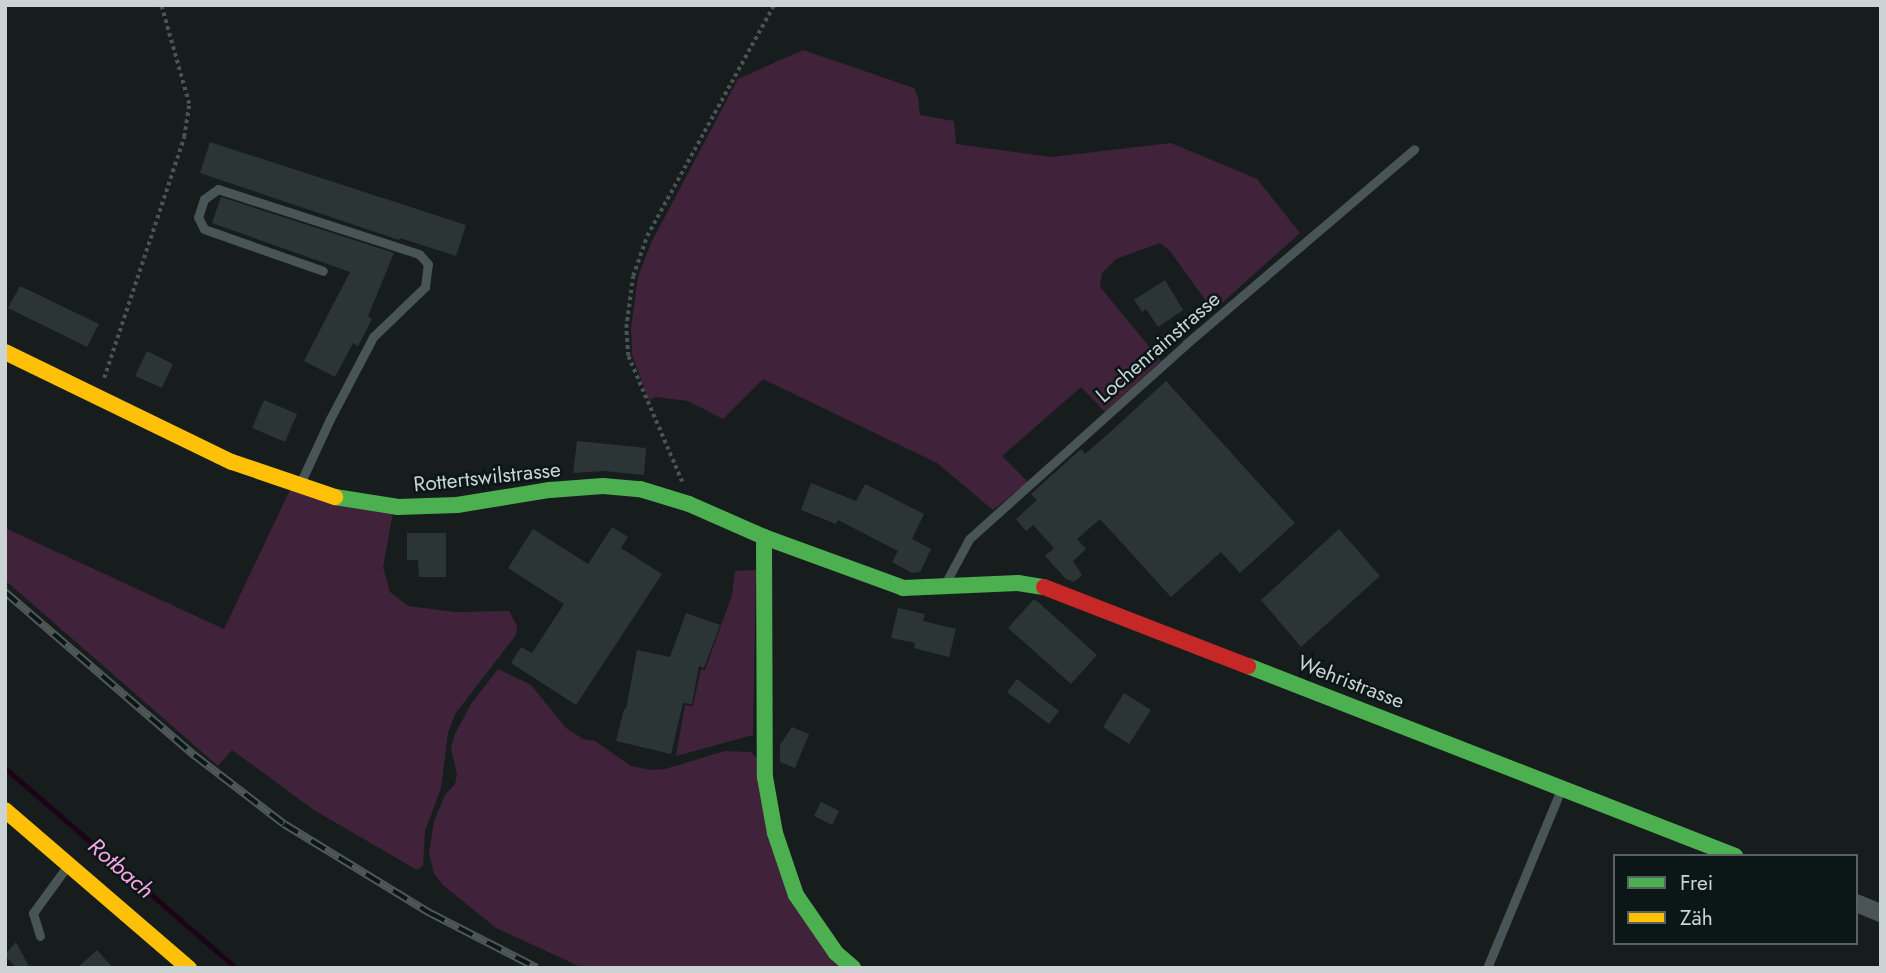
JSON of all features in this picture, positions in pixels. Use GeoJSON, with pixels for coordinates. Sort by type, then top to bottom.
{"type":"FeatureCollection","features":[{"type":"Feature","properties":{"kind":"street","name":"Rottertswilstrasse"},"geometry":{"type":"LineString","coordinates":[[5,352],[232,462],[299,487],[351,501],[398,507],[457,505],[550,490],[603,486],[640,489],[689,504],[764,537],[903,588],[944,586]]}},
{"type":"Feature","properties":{"kind":"street"},"geometry":{"type":"LineString","coordinates":[[764,537],[765,777],[775,833],[796,895],[836,953],[853,968]]}},
{"type":"Feature","properties":{"kind":"street","name":"Wehristrasse"},"geometry":{"type":"LineString","coordinates":[[944,586],[1018,583],[1045,587],[1730,854]]}},
{"type":"Feature","properties":{"kind":"street"},"geometry":{"type":"LineString","coordinates":[[5,810],[189,968]]}},
{"type":"Feature","properties":{"kind":"street"},"geometry":{"type":"LineString","coordinates":[[1858,904],[1881,913]]}},
{"type":"Feature","properties":{"kind":"lane","name":"Lochenrainstrasse"},"geometry":{"type":"LineString","coordinates":[[944,586],[969,539],[1186,344],[1414,149]]}},
{"type":"Feature","properties":{"kind":"lane"},"geometry":{"type":"LineString","coordinates":[[299,487],[330,419],[373,337],[425,287],[428,264],[419,254],[218,189],[204,199],[198,217],[204,229],[323,271]]}},
{"type":"Feature","properties":{"kind":"lane"},"geometry":{"type":"LineString","coordinates":[[1487,968],[1562,788]]}},
{"type":"Feature","properties":{"kind":"lane"},"geometry":{"type":"LineString","coordinates":[[40,936],[33,913],[69,864]]}},
{"type":"Feature","properties":{"kind":"path"},"geometry":{"type":"LineString","coordinates":[[97,396],[184,137],[189,104],[161,5]]}},
{"type":"Feature","properties":{"kind":"path"},"geometry":{"type":"LineString","coordinates":[[689,504],[628,356],[626,328],[633,276],[648,236],[774,5]]}},
{"type":"Feature","properties":{"kind":"shaded area"},"geometry":{"type":"Polygon","coordinates":[[[803,50],[914,88],[920,115],[954,121],[956,144],[1051,157],[1171,143],[1257,179],[1300,233],[1213,311],[1170,251],[1160,243],[1116,259],[1102,273],[1100,287],[1161,361],[1105,412],[1081,387],[1002,456],[1028,482],[993,510],[937,463],[763,379],[723,419],[688,401],[656,397],[649,400],[632,355],[631,328],[638,277],[651,243],[738,79],[803,50]]]}},
{"type":"Feature","properties":{"kind":"shaded area"},"geometry":{"type":"Polygon","coordinates":[[[290,490],[393,512],[383,567],[390,592],[408,606],[455,612],[509,611],[517,626],[516,635],[455,714],[448,733],[441,788],[425,831],[423,866],[417,870],[314,810],[232,750],[218,766],[5,580],[5,528],[224,629],[290,490]]]}},
{"type":"Feature","properties":{"kind":"shaded area"},"geometry":{"type":"Polygon","coordinates":[[[756,570],[753,735],[676,756],[685,705],[693,706],[701,669],[705,670],[732,595],[735,571],[756,570]]]}},
{"type":"Feature","properties":{"kind":"shaded area"},"geometry":{"type":"Polygon","coordinates":[[[498,669],[531,685],[566,728],[583,739],[595,741],[631,766],[650,770],[665,769],[725,751],[751,752],[757,758],[768,832],[844,968],[583,968],[496,928],[443,885],[434,874],[429,853],[434,821],[445,795],[455,784],[457,774],[451,748],[455,734],[471,704],[498,669]]]}},
{"type":"Feature","properties":{"kind":"building"},"geometry":{"type":"Polygon","coordinates":[[[210,142],[466,225],[456,256],[400,238],[399,240],[200,173],[210,142]]]}},
{"type":"Feature","properties":{"kind":"building"},"geometry":{"type":"Polygon","coordinates":[[[221,197],[394,253],[368,316],[372,319],[358,346],[353,343],[335,377],[304,361],[350,272],[212,223],[221,197]]]}},
{"type":"Feature","properties":{"kind":"building"},"geometry":{"type":"Polygon","coordinates":[[[1165,280],[1183,310],[1158,327],[1146,309],[1142,312],[1134,300],[1165,280]]]}},
{"type":"Feature","properties":{"kind":"building"},"geometry":{"type":"Polygon","coordinates":[[[20,286],[99,324],[87,347],[8,308],[20,286]]]}},
{"type":"Feature","properties":{"kind":"building"},"geometry":{"type":"Polygon","coordinates":[[[147,351],[173,364],[162,388],[135,376],[147,351]]]}},
{"type":"Feature","properties":{"kind":"building"},"geometry":{"type":"Polygon","coordinates":[[[1166,381],[1295,523],[1240,573],[1221,552],[1171,597],[1100,519],[1077,539],[1086,549],[1073,561],[1082,575],[1074,582],[1066,579],[1045,556],[1054,548],[1033,525],[1026,531],[1016,519],[1037,500],[1031,494],[1081,449],[1085,454],[1166,381]]]}},
{"type":"Feature","properties":{"kind":"building"},"geometry":{"type":"Polygon","coordinates":[[[264,400],[297,414],[285,442],[252,428],[264,400]]]}},
{"type":"Feature","properties":{"kind":"building"},"geometry":{"type":"Polygon","coordinates":[[[577,441],[646,448],[644,475],[604,471],[573,473],[577,441]]]}},
{"type":"Feature","properties":{"kind":"building"},"geometry":{"type":"Polygon","coordinates":[[[811,483],[856,501],[865,484],[924,514],[912,539],[931,549],[920,572],[912,573],[892,562],[898,551],[838,520],[836,524],[801,510],[811,483]]]}},
{"type":"Feature","properties":{"kind":"building"},"geometry":{"type":"Polygon","coordinates":[[[612,527],[628,537],[621,548],[662,574],[576,705],[511,663],[521,647],[532,653],[564,604],[508,568],[533,529],[588,564],[612,527]]]}},
{"type":"Feature","properties":{"kind":"building"},"geometry":{"type":"Polygon","coordinates":[[[1339,529],[1380,576],[1301,647],[1261,600],[1339,529]]]}},
{"type":"Feature","properties":{"kind":"building"},"geometry":{"type":"Polygon","coordinates":[[[407,533],[446,533],[446,577],[419,577],[418,560],[407,560],[407,533]]]}},
{"type":"Feature","properties":{"kind":"building"},"geometry":{"type":"Polygon","coordinates":[[[1033,600],[1097,655],[1071,684],[1008,628],[1033,600]]]}},
{"type":"Feature","properties":{"kind":"building"},"geometry":{"type":"Polygon","coordinates":[[[898,608],[925,614],[923,621],[956,629],[949,657],[914,648],[915,643],[891,638],[898,608]]]}},
{"type":"Feature","properties":{"kind":"building"},"geometry":{"type":"Polygon","coordinates":[[[686,613],[720,625],[704,668],[699,666],[692,704],[683,703],[671,754],[616,741],[626,709],[637,650],[670,657],[686,613]]]}},
{"type":"Feature","properties":{"kind":"building"},"geometry":{"type":"Polygon","coordinates":[[[1017,679],[1059,711],[1049,724],[1007,692],[1017,679]]]}},
{"type":"Feature","properties":{"kind":"building"},"geometry":{"type":"Polygon","coordinates":[[[1124,693],[1151,710],[1129,744],[1103,727],[1124,693]]]}},
{"type":"Feature","properties":{"kind":"building"},"geometry":{"type":"Polygon","coordinates":[[[792,727],[809,734],[795,768],[780,762],[780,745],[792,727]]]}},
{"type":"Feature","properties":{"kind":"building"},"geometry":{"type":"Polygon","coordinates":[[[821,802],[839,811],[832,825],[814,816],[821,802]]]}},
{"type":"Feature","properties":{"kind":"building"},"geometry":{"type":"Polygon","coordinates":[[[16,942],[30,968],[16,968],[5,955],[16,942]]]}},
{"type":"Feature","properties":{"kind":"building"},"geometry":{"type":"Polygon","coordinates":[[[97,950],[113,968],[77,968],[97,950]]]}},
{"type":"Feature","properties":{"kind":"waterway","name":"Rotbach"},"geometry":{"type":"LineString","coordinates":[[5,768],[236,968]]}},
{"type":"Feature","properties":{"kind":"railway"},"geometry":{"type":"LineString","coordinates":[[5,592],[194,755],[284,824],[430,913],[537,968]]}},
{"type":"Feature","properties":{"kind":"traffic: fast"},"geometry":{"type":"LineString","coordinates":[[335,497],[398,507],[457,505],[550,490],[603,486],[640,489],[689,504],[764,537],[903,588],[1018,583],[1044,587]]}},
{"type":"Feature","properties":{"kind":"traffic: fast"},"geometry":{"type":"LineString","coordinates":[[764,537],[765,777],[775,833],[796,895],[836,953],[853,968]]}},
{"type":"Feature","properties":{"kind":"traffic: fast"},"geometry":{"type":"LineString","coordinates":[[1248,666],[1730,854]]}},
{"type":"Feature","properties":{"kind":"traffic: slow"},"geometry":{"type":"LineString","coordinates":[[5,352],[232,462],[335,497]]}},
{"type":"Feature","properties":{"kind":"traffic: slow"},"geometry":{"type":"LineString","coordinates":[[5,810],[189,968]]}},
{"type":"Feature","properties":{"kind":"traffic: jam"},"geometry":{"type":"LineString","coordinates":[[1044,587],[1248,666]]}}]}
